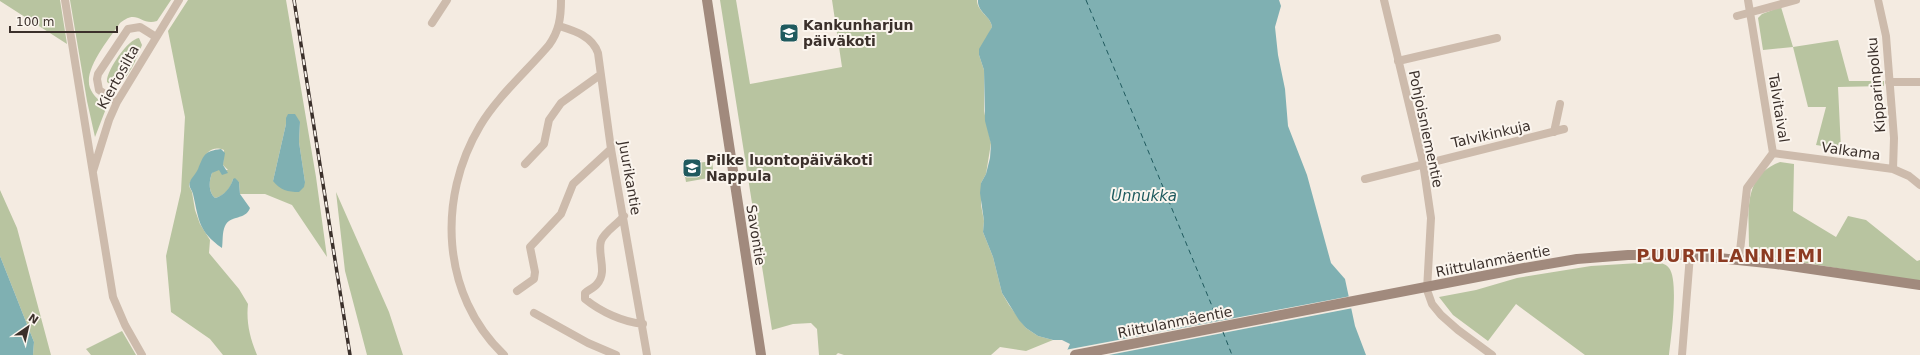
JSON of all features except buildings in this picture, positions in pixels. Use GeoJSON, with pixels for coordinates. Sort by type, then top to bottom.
{"type":"FeatureCollection","features":[{"type":"Feature","properties":{"kind":"street"},"geometry":{"type":"LineString","coordinates":[[66,0],[113,297],[125,325],[142,355]]}},
{"type":"Feature","properties":{"kind":"street","name":"Kiertosilta"},"geometry":{"type":"LineString","coordinates":[[93,174],[108,120],[117,102],[180,0]]}},
{"type":"Feature","properties":{"kind":"street"},"geometry":{"type":"LineString","coordinates":[[432,23],[447,0]]}},
{"type":"Feature","properties":{"kind":"street"},"geometry":{"type":"LineString","coordinates":[[504,355],[483,330],[470,309],[460,281],[454,256],[451,231],[453,194],[463,159],[480,125],[489,112],[549,45],[560,26],[562,0]]}},
{"type":"Feature","properties":{"kind":"street","name":"Savontie"},"geometry":{"type":"LineString","coordinates":[[707,0],[761,355]]}},
{"type":"Feature","properties":{"kind":"street","name":"Pohjoisniementie"},"geometry":{"type":"LineString","coordinates":[[1384,0],[1423,163],[1431,218],[1426,276],[1427,290],[1432,304],[1441,315],[1458,330],[1492,355]]}},
{"type":"Feature","properties":{"kind":"street","name":"Talvitaival"},"geometry":{"type":"LineString","coordinates":[[1739,260],[1747,188],[1773,153],[1748,0]]}},
{"type":"Feature","properties":{"kind":"street"},"geometry":{"type":"LineString","coordinates":[[1737,16],[1796,0]]}},
{"type":"Feature","properties":{"kind":"street","name":"Kipparinpolku"},"geometry":{"type":"LineString","coordinates":[[1878,0],[1886,36],[1894,138],[1893,170]]}},
{"type":"Feature","properties":{"kind":"street","name":"Juurikantie"},"geometry":{"type":"LineString","coordinates":[[560,26],[575,31],[592,42],[598,53],[611,149],[643,324],[647,355]]}},
{"type":"Feature","properties":{"kind":"street"},"geometry":{"type":"LineString","coordinates":[[117,102],[100,90],[97,85],[98,74],[128,29],[140,27],[156,37]]}},
{"type":"Feature","properties":{"kind":"street"},"geometry":{"type":"LineString","coordinates":[[1398,61],[1497,38]]}},
{"type":"Feature","properties":{"kind":"street"},"geometry":{"type":"LineString","coordinates":[[525,164],[544,144],[549,120],[561,103],[600,75]]}},
{"type":"Feature","properties":{"kind":"street"},"geometry":{"type":"LineString","coordinates":[[1889,82],[1920,82]]}},
{"type":"Feature","properties":{"kind":"street"},"geometry":{"type":"LineString","coordinates":[[1554,132],[1560,104]]}},
{"type":"Feature","properties":{"kind":"street","name":"Talvikinkuja"},"geometry":{"type":"LineString","coordinates":[[1365,179],[1423,163],[1564,129]]}},
{"type":"Feature","properties":{"kind":"street"},"geometry":{"type":"LineString","coordinates":[[517,292],[534,279],[535,272],[530,247],[561,214],[573,184],[611,149]]}},
{"type":"Feature","properties":{"kind":"street","name":"Valkama"},"geometry":{"type":"LineString","coordinates":[[1773,153],[1893,170],[1909,176],[1920,185]]}},
{"type":"Feature","properties":{"kind":"street"},"geometry":{"type":"LineString","coordinates":[[624,216],[605,234],[600,243],[602,259],[601,278],[597,284],[585,293],[585,299],[607,312],[626,320],[643,324]]}},
{"type":"Feature","properties":{"kind":"street","name":"Riittulanmäentie"},"geometry":{"type":"LineString","coordinates":[[1075,355],[1465,280],[1577,260],[1628,254],[1690,255],[1739,260],[1920,285]]}},
{"type":"Feature","properties":{"kind":"street"},"geometry":{"type":"LineString","coordinates":[[1682,355],[1690,255]]}},
{"type":"Feature","properties":{"kind":"street"},"geometry":{"type":"LineString","coordinates":[[534,314],[588,343],[616,355]]}},
{"type":"Feature","properties":{"kind":"green space"},"geometry":{"type":"Polygon","coordinates":[[[60,0],[67,44],[0,1],[60,0]]]}},
{"type":"Feature","properties":{"kind":"green space"},"geometry":{"type":"Polygon","coordinates":[[[70,0],[171,0],[157,21],[151,22],[131,17],[120,23],[104,45],[94,63],[90,72],[90,88],[95,96],[107,106],[95,137],[87,101],[70,0]]]}},
{"type":"Feature","properties":{"kind":"green space"},"geometry":{"type":"Polygon","coordinates":[[[188,0],[286,0],[316,177],[327,257],[292,205],[265,194],[240,194],[239,182],[233,179],[227,191],[215,198],[213,196],[210,190],[210,179],[212,173],[216,170],[228,170],[223,165],[224,150],[213,149],[209,151],[203,159],[189,186],[192,192],[195,210],[200,224],[210,240],[209,253],[239,289],[248,304],[249,330],[257,355],[223,355],[210,339],[171,312],[166,256],[181,191],[185,117],[168,31],[188,0]],[[300,122],[286,124],[273,181],[305,182],[299,142],[300,122]]]}},
{"type":"Feature","properties":{"kind":"green space"},"geometry":{"type":"Polygon","coordinates":[[[720,0],[736,0],[750,84],[842,67],[832,0],[977,0],[979,8],[989,20],[992,27],[979,55],[984,70],[984,111],[991,143],[986,174],[981,183],[981,205],[984,221],[983,232],[993,257],[1002,293],[1009,305],[1026,328],[1038,336],[1053,340],[1026,351],[1000,347],[991,355],[844,355],[838,353],[836,355],[819,355],[817,329],[811,323],[793,324],[772,330],[720,0]]]}},
{"type":"Feature","properties":{"kind":"green space"},"geometry":{"type":"Polygon","coordinates":[[[1781,7],[1793,47],[1763,50],[1758,18],[1762,14],[1781,7]]]}},
{"type":"Feature","properties":{"kind":"green space"},"geometry":{"type":"Polygon","coordinates":[[[139,38],[142,45],[135,62],[124,80],[114,87],[107,82],[110,71],[118,56],[124,49],[134,40],[139,38]]]}},
{"type":"Feature","properties":{"kind":"green space"},"geometry":{"type":"Polygon","coordinates":[[[1838,40],[1849,81],[1884,81],[1884,86],[1838,87],[1841,149],[1816,145],[1826,107],[1808,107],[1793,47],[1838,40]]]}},
{"type":"Feature","properties":{"kind":"green space"},"geometry":{"type":"Polygon","coordinates":[[[712,161],[714,177],[686,182],[683,165],[712,161]]]}},
{"type":"Feature","properties":{"kind":"green space"},"geometry":{"type":"Polygon","coordinates":[[[1780,162],[1794,164],[1793,211],[1836,237],[1848,216],[1866,220],[1917,261],[1920,260],[1920,282],[1758,255],[1751,250],[1749,246],[1748,221],[1750,197],[1753,186],[1759,176],[1768,168],[1780,162]]]}},
{"type":"Feature","properties":{"kind":"green space"},"geometry":{"type":"Polygon","coordinates":[[[0,190],[17,228],[51,355],[33,355],[34,342],[0,256],[0,190]]]}},
{"type":"Feature","properties":{"kind":"green space"},"geometry":{"type":"Polygon","coordinates":[[[336,192],[389,312],[403,355],[367,355],[345,271],[336,192]]]}},
{"type":"Feature","properties":{"kind":"green space"},"geometry":{"type":"Polygon","coordinates":[[[1655,262],[1664,264],[1669,268],[1674,284],[1674,310],[1669,355],[1585,355],[1516,304],[1488,341],[1453,315],[1439,297],[1476,290],[1517,278],[1591,266],[1655,262]]]}},
{"type":"Feature","properties":{"kind":"green space"},"geometry":{"type":"Polygon","coordinates":[[[122,331],[136,355],[91,355],[86,349],[122,331]]]}},
{"type":"Feature","properties":{"kind":"water","name":"Unnukka"},"geometry":{"type":"Polygon","coordinates":[[[978,0],[1279,0],[1281,6],[1275,27],[1278,55],[1285,89],[1288,126],[1307,175],[1331,263],[1345,279],[1355,326],[1366,355],[1065,355],[1070,344],[1062,340],[1053,340],[1038,336],[1026,328],[1019,320],[1002,293],[993,257],[983,232],[984,221],[980,193],[981,183],[986,174],[990,158],[991,144],[985,121],[984,70],[979,55],[979,49],[992,27],[991,23],[980,8],[978,0]]]}},
{"type":"Feature","properties":{"kind":"water"},"geometry":{"type":"Polygon","coordinates":[[[288,114],[295,114],[300,122],[299,142],[305,182],[304,187],[299,192],[284,190],[278,187],[273,181],[288,114]]]}},
{"type":"Feature","properties":{"kind":"water"},"geometry":{"type":"Polygon","coordinates":[[[221,149],[225,153],[223,165],[228,173],[222,175],[219,170],[212,173],[210,179],[211,193],[215,198],[218,197],[229,188],[233,179],[235,178],[239,182],[240,194],[250,208],[245,215],[231,220],[225,226],[222,248],[208,236],[204,230],[198,218],[193,192],[189,185],[205,154],[221,149]]]}},
{"type":"Feature","properties":{"kind":"water"},"geometry":{"type":"Polygon","coordinates":[[[0,256],[34,342],[33,355],[0,355],[0,256]]]}},
{"type":"Feature","properties":{"kind":"pier"},"geometry":{"type":"Polygon","coordinates":[[[1351,296],[1353,308],[1109,355],[1063,355],[1065,350],[1351,296]]]}},
{"type":"Feature","properties":{"kind":"ferry route"},"geometry":{"type":"LineString","coordinates":[[1086,0],[1219,323]]}},
{"type":"Feature","properties":{"kind":"ferry route"},"geometry":{"type":"LineString","coordinates":[[1223,332],[1232,355]]}},
{"type":"Feature","properties":{"kind":"railway"},"geometry":{"type":"LineString","coordinates":[[294,0],[350,355]]}},
{"type":"Feature","properties":{"kind":"place","name":"Kankunharjun päiväkoti"},"geometry":{"type":"Point","coordinates":[789,33]}},
{"type":"Feature","properties":{"kind":"place","name":"Pilke luontopäiväkoti Nappula"},"geometry":{"type":"Point","coordinates":[692,168]}},
{"type":"Feature","properties":{"kind":"district","name":"PUURTILANNIEMI"},"geometry":{"type":"Point","coordinates":[1730,256]}}]}
